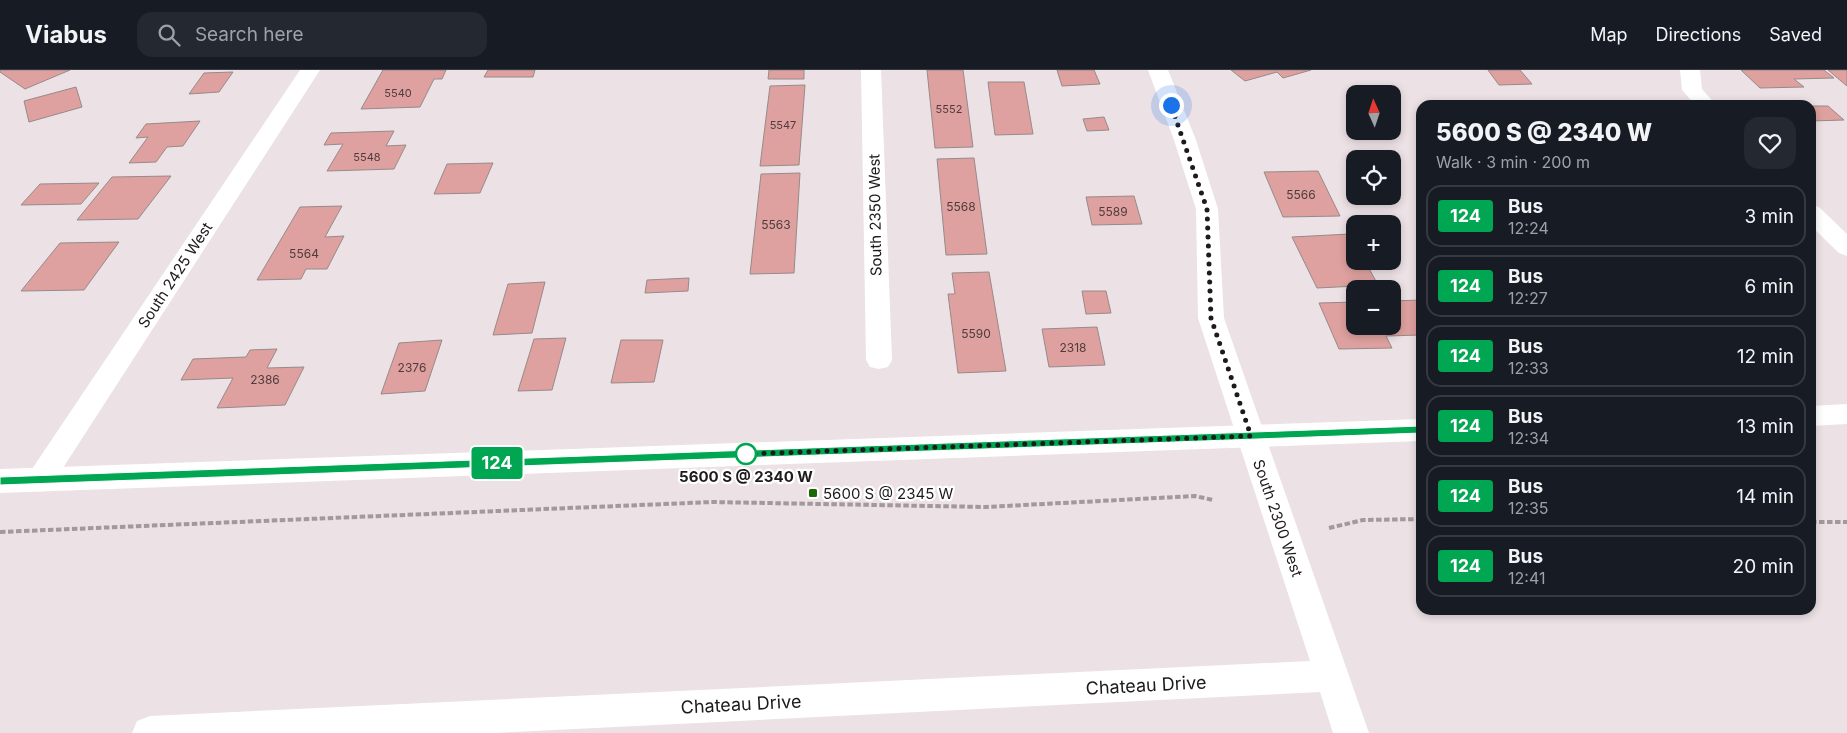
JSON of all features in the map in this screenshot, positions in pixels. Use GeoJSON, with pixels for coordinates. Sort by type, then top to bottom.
{"type":"FeatureCollection","features":[{"type":"Feature","properties":{"kind":"street","name":"South 2425 West"},"geometry":{"type":"LineString","coordinates":[[40,480],[310,70]]}},
{"type":"Feature","properties":{"kind":"street","name":"South 2350 West"},"geometry":{"type":"LineString","coordinates":[[871,70],[879,360]]}},
{"type":"Feature","properties":{"kind":"street","name":"South 2300 West"},"geometry":{"type":"LineString","coordinates":[[1158,70],[1185,140],[1207,209],[1211,318],[1351,733]]}},
{"type":"Feature","properties":{"kind":"street"},"geometry":{"type":"LineString","coordinates":[[1690,70],[1692,90],[1701,100]]}},
{"type":"Feature","properties":{"kind":"street"},"geometry":{"type":"LineString","coordinates":[[1816,217],[1847,248]]}},
{"type":"Feature","properties":{"kind":"street"},"geometry":{"type":"LineString","coordinates":[[1816,416],[1847,414]]}},
{"type":"Feature","properties":{"kind":"street"},"geometry":{"type":"LineString","coordinates":[[0,481],[1416,430]]}},
{"type":"Feature","properties":{"kind":"street","name":"Chateau Drive"},"geometry":{"type":"LineString","coordinates":[[150,733],[1332,676]]}},
{"type":"Feature","properties":{"kind":"path"},"geometry":{"type":"LineString","coordinates":[[0,532],[712,502],[986,507],[1195,496],[1214,500]]}},
{"type":"Feature","properties":{"kind":"path"},"geometry":{"type":"LineString","coordinates":[[1329,528],[1341,524],[1385,518],[1416,519]]}},
{"type":"Feature","properties":{"kind":"path"},"geometry":{"type":"LineString","coordinates":[[1816,522],[1847,522]]}},
{"type":"Feature","properties":{"kind":"building"},"geometry":{"type":"Polygon","coordinates":[[[0,70],[70,70],[25,89],[0,72],[0,70]]]}},
{"type":"Feature","properties":{"kind":"building"},"geometry":{"type":"Polygon","coordinates":[[[383,70],[446,70],[442,79],[434,79],[420,107],[361,109],[383,70]]]}},
{"type":"Feature","properties":{"kind":"building"},"geometry":{"type":"Polygon","coordinates":[[[488,70],[535,70],[533,77],[484,77],[488,70]]]}},
{"type":"Feature","properties":{"kind":"building"},"geometry":{"type":"Polygon","coordinates":[[[769,70],[804,70],[804,79],[768,79],[769,70]]]}},
{"type":"Feature","properties":{"kind":"building"},"geometry":{"type":"Polygon","coordinates":[[[927,70],[963,70],[973,147],[935,148],[927,70]]]}},
{"type":"Feature","properties":{"kind":"building"},"geometry":{"type":"Polygon","coordinates":[[[1057,70],[1094,70],[1100,84],[1062,86],[1057,70]]]}},
{"type":"Feature","properties":{"kind":"building"},"geometry":{"type":"Polygon","coordinates":[[[1231,70],[1311,70],[1283,78],[1277,72],[1245,81],[1231,70]]]}},
{"type":"Feature","properties":{"kind":"building"},"geometry":{"type":"Polygon","coordinates":[[[1488,70],[1520,70],[1532,84],[1499,85],[1488,70]]]}},
{"type":"Feature","properties":{"kind":"building"},"geometry":{"type":"Polygon","coordinates":[[[1741,70],[1824,70],[1834,78],[1794,79],[1804,87],[1760,88],[1741,70]]]}},
{"type":"Feature","properties":{"kind":"building"},"geometry":{"type":"Polygon","coordinates":[[[1828,70],[1847,70],[1847,86],[1828,70]]]}},
{"type":"Feature","properties":{"kind":"building"},"geometry":{"type":"Polygon","coordinates":[[[233,72],[219,92],[189,94],[204,73],[233,72]]]}},
{"type":"Feature","properties":{"kind":"building"},"geometry":{"type":"Polygon","coordinates":[[[988,82],[1024,82],[1033,134],[995,135],[988,82]]]}},
{"type":"Feature","properties":{"kind":"building"},"geometry":{"type":"Polygon","coordinates":[[[805,85],[799,165],[760,166],[770,86],[805,85]]]}},
{"type":"Feature","properties":{"kind":"building"},"geometry":{"type":"Polygon","coordinates":[[[76,87],[82,107],[29,122],[24,101],[76,87]]]}},
{"type":"Feature","properties":{"kind":"building"},"geometry":{"type":"Polygon","coordinates":[[[1816,106],[1828,106],[1844,120],[1816,121],[1816,106]]]}},
{"type":"Feature","properties":{"kind":"building"},"geometry":{"type":"Polygon","coordinates":[[[1104,117],[1109,130],[1087,131],[1083,119],[1104,117]]]}},
{"type":"Feature","properties":{"kind":"building"},"geometry":{"type":"Polygon","coordinates":[[[200,121],[183,146],[167,147],[156,162],[129,163],[148,137],[136,138],[146,124],[200,121]]]}},
{"type":"Feature","properties":{"kind":"building"},"geometry":{"type":"Polygon","coordinates":[[[394,131],[386,146],[406,145],[394,169],[327,171],[343,144],[324,145],[331,133],[394,131]]]}},
{"type":"Feature","properties":{"kind":"building"},"geometry":{"type":"Polygon","coordinates":[[[974,158],[987,254],[946,255],[937,159],[974,158]]]}},
{"type":"Feature","properties":{"kind":"building"},"geometry":{"type":"Polygon","coordinates":[[[493,163],[480,193],[434,194],[447,164],[493,163]]]}},
{"type":"Feature","properties":{"kind":"building"},"geometry":{"type":"Polygon","coordinates":[[[1318,171],[1340,216],[1283,217],[1264,172],[1318,171]]]}},
{"type":"Feature","properties":{"kind":"building"},"geometry":{"type":"Polygon","coordinates":[[[800,173],[794,273],[750,274],[761,174],[800,173]]]}},
{"type":"Feature","properties":{"kind":"building"},"geometry":{"type":"Polygon","coordinates":[[[171,176],[138,219],[77,220],[112,177],[171,176]]]}},
{"type":"Feature","properties":{"kind":"building"},"geometry":{"type":"Polygon","coordinates":[[[99,183],[81,204],[21,205],[40,184],[99,183]]]}},
{"type":"Feature","properties":{"kind":"building"},"geometry":{"type":"Polygon","coordinates":[[[1134,196],[1142,224],[1092,225],[1086,197],[1134,196]]]}},
{"type":"Feature","properties":{"kind":"building"},"geometry":{"type":"Polygon","coordinates":[[[342,206],[325,237],[344,236],[327,269],[306,269],[301,279],[257,280],[300,207],[342,206]]]}},
{"type":"Feature","properties":{"kind":"building"},"geometry":{"type":"Polygon","coordinates":[[[1346,234],[1346,270],[1370,270],[1375,280],[1346,280],[1346,287],[1317,288],[1292,237],[1346,234]]]}},
{"type":"Feature","properties":{"kind":"building"},"geometry":{"type":"Polygon","coordinates":[[[119,242],[84,290],[21,291],[60,243],[119,242]]]}},
{"type":"Feature","properties":{"kind":"building"},"geometry":{"type":"Polygon","coordinates":[[[989,272],[1006,371],[958,373],[948,294],[955,294],[952,273],[989,272]]]}},
{"type":"Feature","properties":{"kind":"building"},"geometry":{"type":"Polygon","coordinates":[[[689,278],[688,291],[645,293],[647,280],[689,278]]]}},
{"type":"Feature","properties":{"kind":"building"},"geometry":{"type":"Polygon","coordinates":[[[545,282],[532,333],[493,335],[508,284],[545,282]]]}},
{"type":"Feature","properties":{"kind":"building"},"geometry":{"type":"Polygon","coordinates":[[[1082,291],[1106,291],[1111,313],[1086,314],[1082,291]]]}},
{"type":"Feature","properties":{"kind":"building"},"geometry":{"type":"Polygon","coordinates":[[[1416,300],[1416,335],[1386,336],[1392,348],[1339,349],[1319,303],[1346,302],[1346,335],[1401,335],[1401,301],[1416,300]]]}},
{"type":"Feature","properties":{"kind":"building"},"geometry":{"type":"Polygon","coordinates":[[[1097,327],[1105,365],[1049,367],[1042,329],[1097,327]]]}},
{"type":"Feature","properties":{"kind":"building"},"geometry":{"type":"Polygon","coordinates":[[[566,338],[552,390],[518,391],[534,339],[566,338]]]}},
{"type":"Feature","properties":{"kind":"building"},"geometry":{"type":"Polygon","coordinates":[[[442,340],[425,391],[381,394],[399,343],[442,340]]]}},
{"type":"Feature","properties":{"kind":"building"},"geometry":{"type":"Polygon","coordinates":[[[621,340],[663,340],[654,382],[611,383],[621,340]]]}},
{"type":"Feature","properties":{"kind":"building"},"geometry":{"type":"Polygon","coordinates":[[[277,349],[267,368],[304,367],[285,405],[217,408],[233,378],[181,380],[193,359],[246,357],[250,350],[277,349]]]}},
{"type":"Feature","properties":{"kind":"bus line","name":"124"},"geometry":{"type":"LineString","coordinates":[[0,481],[1416,430]]}},
{"type":"Feature","properties":{"kind":"place","name":"5600 S @ 2340 W"},"geometry":{"type":"Point","coordinates":[746,454]}},
{"type":"Feature","properties":{"kind":"place","name":"5600 S @ 2345 W"},"geometry":{"type":"Point","coordinates":[813,493]}},
{"type":"Feature","properties":{"kind":"route"},"geometry":{"type":"LineString","coordinates":[[746,454],[1251,436],[1211,318],[1207,209],[1185,140],[1171,105]]}}]}
